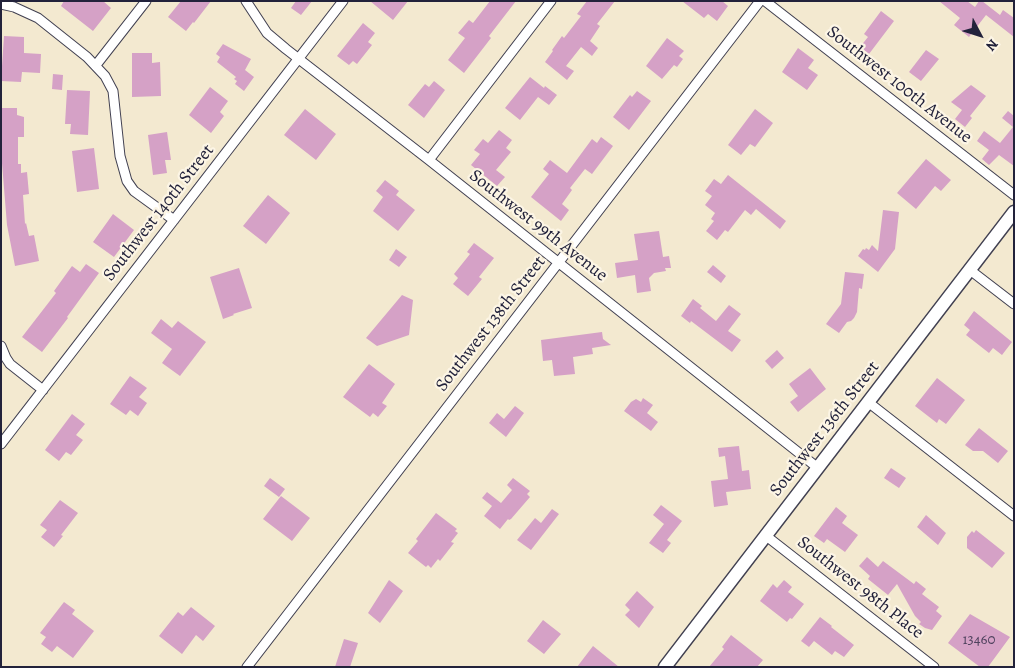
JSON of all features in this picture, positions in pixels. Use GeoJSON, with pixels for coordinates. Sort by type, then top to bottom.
{"type":"FeatureCollection","features":[{"type":"Feature","properties":{"kind":"street"},"geometry":{"type":"LineString","coordinates":[[96,65],[146,1]]}},
{"type":"Feature","properties":{"kind":"street","name":"Southwest 99th Avenue"},"geometry":{"type":"LineString","coordinates":[[246,1],[267,33],[818,468]]}},
{"type":"Feature","properties":{"kind":"street","name":"Southwest 140th Street"},"geometry":{"type":"LineString","coordinates":[[1,444],[343,1]]}},
{"type":"Feature","properties":{"kind":"street"},"geometry":{"type":"LineString","coordinates":[[429,160],[551,1]]}},
{"type":"Feature","properties":{"kind":"street","name":"Southwest 138th Street"},"geometry":{"type":"LineString","coordinates":[[247,667],[760,1]]}},
{"type":"Feature","properties":{"kind":"street","name":"Southwest 100th Avenue"},"geometry":{"type":"LineString","coordinates":[[765,1],[1014,195]]}},
{"type":"Feature","properties":{"kind":"street"},"geometry":{"type":"LineString","coordinates":[[1,4],[14,7],[38,18],[80,51],[105,76],[112,91],[120,156],[127,181],[134,191],[174,220]]}},
{"type":"Feature","properties":{"kind":"street","name":"Southwest 136th Street"},"geometry":{"type":"LineString","coordinates":[[665,666],[1014,212]]}},
{"type":"Feature","properties":{"kind":"street"},"geometry":{"type":"LineString","coordinates":[[970,270],[1014,304]]}},
{"type":"Feature","properties":{"kind":"street"},"geometry":{"type":"LineString","coordinates":[[1,346],[10,364],[43,390]]}},
{"type":"Feature","properties":{"kind":"street"},"geometry":{"type":"LineString","coordinates":[[868,402],[1014,516]]}},
{"type":"Feature","properties":{"kind":"street","name":"Southwest 98th Place"},"geometry":{"type":"LineString","coordinates":[[765,535],[934,667]]}},
{"type":"Feature","properties":{"kind":"building"},"geometry":{"type":"Polygon","coordinates":[[[64,1],[103,1],[111,8],[93,31],[61,6],[64,1]]]}},
{"type":"Feature","properties":{"kind":"building"},"geometry":{"type":"Polygon","coordinates":[[[181,1],[211,1],[186,31],[168,17],[181,1]]]}},
{"type":"Feature","properties":{"kind":"building"},"geometry":{"type":"Polygon","coordinates":[[[296,1],[312,1],[301,15],[291,8],[296,1]]]}},
{"type":"Feature","properties":{"kind":"building"},"geometry":{"type":"Polygon","coordinates":[[[370,1],[408,1],[393,20],[370,1]]]}},
{"type":"Feature","properties":{"kind":"building"},"geometry":{"type":"Polygon","coordinates":[[[490,1],[516,1],[464,73],[448,60],[465,38],[458,33],[469,20],[473,23],[490,1]]]}},
{"type":"Feature","properties":{"kind":"building"},"geometry":{"type":"Polygon","coordinates":[[[587,1],[615,1],[597,24],[600,26],[590,41],[598,48],[592,56],[581,47],[566,66],[574,71],[567,80],[545,62],[562,36],[564,38],[581,16],[577,14],[587,1]]]}},
{"type":"Feature","properties":{"kind":"building"},"geometry":{"type":"Polygon","coordinates":[[[682,1],[722,1],[728,6],[717,21],[708,14],[704,18],[682,1]]]}},
{"type":"Feature","properties":{"kind":"building"},"geometry":{"type":"Polygon","coordinates":[[[939,1],[967,1],[975,7],[979,1],[982,1],[1000,15],[1003,10],[1014,18],[1014,37],[986,15],[969,37],[954,25],[960,18],[939,1]]]}},
{"type":"Feature","properties":{"kind":"building"},"geometry":{"type":"Polygon","coordinates":[[[881,11],[894,21],[869,54],[860,47],[868,37],[864,34],[881,11]]]}},
{"type":"Feature","properties":{"kind":"building"},"geometry":{"type":"Polygon","coordinates":[[[363,23],[375,33],[368,42],[372,45],[357,64],[353,61],[349,65],[337,56],[363,23]]]}},
{"type":"Feature","properties":{"kind":"building"},"geometry":{"type":"Polygon","coordinates":[[[4,36],[24,37],[24,53],[41,54],[40,73],[22,72],[21,82],[1,81],[4,36]]]}},
{"type":"Feature","properties":{"kind":"building"},"geometry":{"type":"Polygon","coordinates":[[[667,38],[684,51],[679,56],[683,59],[677,67],[674,65],[662,79],[646,66],[667,38]]]}},
{"type":"Feature","properties":{"kind":"building"},"geometry":{"type":"Polygon","coordinates":[[[223,44],[251,59],[245,70],[254,77],[244,91],[235,84],[237,81],[234,79],[236,77],[217,62],[220,57],[216,54],[223,44]]]}},
{"type":"Feature","properties":{"kind":"building"},"geometry":{"type":"Polygon","coordinates":[[[798,48],[814,60],[808,68],[818,75],[807,90],[782,72],[798,48]]]}},
{"type":"Feature","properties":{"kind":"building"},"geometry":{"type":"Polygon","coordinates":[[[926,50],[939,59],[921,81],[909,72],[926,50]]]}},
{"type":"Feature","properties":{"kind":"building"},"geometry":{"type":"Polygon","coordinates":[[[132,53],[152,53],[152,63],[160,62],[161,96],[132,97],[132,53]]]}},
{"type":"Feature","properties":{"kind":"building"},"geometry":{"type":"Polygon","coordinates":[[[53,74],[63,75],[62,90],[52,89],[53,74]]]}},
{"type":"Feature","properties":{"kind":"building"},"geometry":{"type":"Polygon","coordinates":[[[530,77],[557,95],[549,105],[538,97],[520,120],[505,108],[530,77]]]}},
{"type":"Feature","properties":{"kind":"building"},"geometry":{"type":"Polygon","coordinates":[[[434,81],[445,90],[424,118],[408,105],[425,84],[429,87],[434,81]]]}},
{"type":"Feature","properties":{"kind":"building"},"geometry":{"type":"Polygon","coordinates":[[[971,85],[986,96],[970,116],[972,118],[965,127],[955,119],[962,110],[951,102],[971,85]]]}},
{"type":"Feature","properties":{"kind":"building"},"geometry":{"type":"Polygon","coordinates":[[[210,87],[228,101],[220,112],[224,116],[211,133],[189,115],[210,87]]]}},
{"type":"Feature","properties":{"kind":"building"},"geometry":{"type":"Polygon","coordinates":[[[67,90],[90,91],[88,135],[70,134],[71,124],[65,124],[67,90]]]}},
{"type":"Feature","properties":{"kind":"building"},"geometry":{"type":"Polygon","coordinates":[[[637,91],[651,101],[629,130],[613,117],[630,95],[632,97],[637,91]]]}},
{"type":"Feature","properties":{"kind":"building"},"geometry":{"type":"Polygon","coordinates":[[[1,108],[17,108],[17,115],[24,117],[24,137],[18,137],[18,164],[21,164],[21,173],[27,172],[29,194],[23,195],[25,224],[29,236],[34,235],[39,261],[15,266],[7,225],[1,151],[1,108]]]}},
{"type":"Feature","properties":{"kind":"building"},"geometry":{"type":"Polygon","coordinates":[[[305,109],[336,134],[316,160],[284,135],[305,109]]]}},
{"type":"Feature","properties":{"kind":"building"},"geometry":{"type":"Polygon","coordinates":[[[755,109],[773,123],[755,147],[750,144],[741,155],[728,145],[755,109]]]}},
{"type":"Feature","properties":{"kind":"building"},"geometry":{"type":"Polygon","coordinates":[[[1008,111],[1014,116],[1014,166],[999,155],[989,165],[982,159],[989,150],[977,141],[984,131],[1000,143],[1013,127],[1002,118],[1008,111]]]}},
{"type":"Feature","properties":{"kind":"building"},"geometry":{"type":"Polygon","coordinates":[[[499,130],[512,140],[506,148],[511,152],[496,170],[505,177],[497,186],[471,165],[480,154],[474,150],[483,139],[488,143],[499,130]]]}},
{"type":"Feature","properties":{"kind":"building"},"geometry":{"type":"Polygon","coordinates":[[[167,132],[171,160],[165,160],[167,173],[153,175],[148,135],[167,132]]]}},
{"type":"Feature","properties":{"kind":"building"},"geometry":{"type":"Polygon","coordinates":[[[601,137],[613,146],[592,174],[585,169],[570,188],[572,190],[562,204],[569,210],[561,221],[531,197],[549,174],[543,169],[550,160],[567,173],[592,139],[597,143],[601,137]]]}},
{"type":"Feature","properties":{"kind":"building"},"geometry":{"type":"Polygon","coordinates":[[[94,148],[99,189],[77,192],[72,151],[94,148]]]}},
{"type":"Feature","properties":{"kind":"building"},"geometry":{"type":"Polygon","coordinates":[[[926,159],[951,180],[941,191],[935,186],[916,209],[897,193],[926,159]]]}},
{"type":"Feature","properties":{"kind":"building"},"geometry":{"type":"Polygon","coordinates":[[[728,175],[786,221],[780,229],[756,209],[751,215],[745,210],[728,232],[725,230],[717,240],[706,231],[714,221],[711,219],[715,213],[705,205],[712,196],[705,191],[714,179],[721,184],[728,175]]]}},
{"type":"Feature","properties":{"kind":"building"},"geometry":{"type":"Polygon","coordinates":[[[385,180],[399,191],[396,195],[415,210],[398,231],[373,211],[383,197],[376,191],[385,180]]]}},
{"type":"Feature","properties":{"kind":"building"},"geometry":{"type":"Polygon","coordinates":[[[268,195],[290,213],[266,244],[243,226],[268,195]]]}},
{"type":"Feature","properties":{"kind":"building"},"geometry":{"type":"Polygon","coordinates":[[[883,210],[899,212],[895,249],[878,272],[858,256],[863,249],[869,250],[872,245],[878,251],[883,210]]]}},
{"type":"Feature","properties":{"kind":"building"},"geometry":{"type":"Polygon","coordinates":[[[113,214],[134,230],[114,257],[93,242],[113,214]]]}},
{"type":"Feature","properties":{"kind":"building"},"geometry":{"type":"Polygon","coordinates":[[[659,231],[663,257],[669,256],[671,268],[665,268],[666,271],[654,273],[649,278],[651,291],[637,293],[635,275],[617,278],[615,263],[638,260],[634,234],[659,231]]]}},
{"type":"Feature","properties":{"kind":"building"},"geometry":{"type":"Polygon","coordinates":[[[474,243],[494,258],[479,277],[482,279],[468,296],[453,284],[458,278],[454,274],[470,254],[467,252],[474,243]]]}},
{"type":"Feature","properties":{"kind":"building"},"geometry":{"type":"Polygon","coordinates":[[[396,249],[407,257],[399,267],[389,260],[396,249]]]}},
{"type":"Feature","properties":{"kind":"building"},"geometry":{"type":"Polygon","coordinates":[[[86,264],[99,273],[42,352],[22,337],[56,293],[54,291],[72,266],[80,272],[86,264]]]}},
{"type":"Feature","properties":{"kind":"building"},"geometry":{"type":"Polygon","coordinates":[[[713,265],[726,276],[721,283],[707,272],[713,265]]]}},
{"type":"Feature","properties":{"kind":"building"},"geometry":{"type":"Polygon","coordinates":[[[239,268],[252,308],[223,319],[210,277],[239,268]]]}},
{"type":"Feature","properties":{"kind":"building"},"geometry":{"type":"Polygon","coordinates":[[[845,272],[864,274],[862,289],[859,288],[857,312],[854,318],[847,322],[839,333],[826,324],[841,304],[845,272]]]}},
{"type":"Feature","properties":{"kind":"building"},"geometry":{"type":"Polygon","coordinates":[[[402,295],[413,300],[409,335],[377,346],[366,338],[402,295]]]}},
{"type":"Feature","properties":{"kind":"building"},"geometry":{"type":"Polygon","coordinates":[[[693,299],[702,306],[700,308],[716,321],[729,305],[741,314],[728,331],[741,340],[732,352],[691,321],[690,323],[681,316],[693,299]]]}},
{"type":"Feature","properties":{"kind":"building"},"geometry":{"type":"Polygon","coordinates":[[[974,311],[1012,342],[1002,355],[993,348],[989,353],[966,335],[970,330],[964,325],[974,311]]]}},
{"type":"Feature","properties":{"kind":"building"},"geometry":{"type":"Polygon","coordinates":[[[161,319],[172,328],[178,321],[206,342],[180,376],[162,363],[172,349],[151,333],[161,319]]]}},
{"type":"Feature","properties":{"kind":"building"},"geometry":{"type":"Polygon","coordinates":[[[602,332],[603,339],[611,345],[592,348],[593,354],[573,357],[575,374],[554,376],[552,360],[543,361],[541,340],[602,332]]]}},
{"type":"Feature","properties":{"kind":"building"},"geometry":{"type":"Polygon","coordinates":[[[777,350],[784,358],[772,369],[765,361],[777,350]]]}},
{"type":"Feature","properties":{"kind":"building"},"geometry":{"type":"Polygon","coordinates":[[[369,364],[395,384],[382,403],[387,406],[378,417],[373,413],[370,417],[343,397],[369,364]]]}},
{"type":"Feature","properties":{"kind":"building"},"geometry":{"type":"Polygon","coordinates":[[[810,368],[826,389],[798,412],[790,402],[798,396],[789,384],[810,368]]]}},
{"type":"Feature","properties":{"kind":"building"},"geometry":{"type":"Polygon","coordinates":[[[130,376],[147,388],[139,397],[147,403],[138,416],[130,410],[126,415],[110,404],[130,376]]]}},
{"type":"Feature","properties":{"kind":"building"},"geometry":{"type":"Polygon","coordinates":[[[937,378],[965,400],[946,424],[939,419],[937,423],[915,406],[937,378]]]}},
{"type":"Feature","properties":{"kind":"building"},"geometry":{"type":"Polygon","coordinates":[[[643,398],[653,405],[647,413],[658,422],[651,431],[624,411],[631,402],[636,399],[641,402],[643,398]]]}},
{"type":"Feature","properties":{"kind":"building"},"geometry":{"type":"Polygon","coordinates":[[[515,406],[524,413],[506,437],[489,423],[497,413],[504,419],[515,406]]]}},
{"type":"Feature","properties":{"kind":"building"},"geometry":{"type":"Polygon","coordinates":[[[72,414],[85,424],[76,435],[83,440],[71,455],[66,452],[59,461],[45,450],[72,414]]]}},
{"type":"Feature","properties":{"kind":"building"},"geometry":{"type":"Polygon","coordinates":[[[979,428],[1008,451],[998,463],[983,451],[973,451],[965,445],[979,428]]]}},
{"type":"Feature","properties":{"kind":"building"},"geometry":{"type":"Polygon","coordinates":[[[739,446],[742,471],[749,470],[751,489],[726,492],[728,505],[714,507],[711,481],[728,479],[725,456],[719,457],[718,448],[739,446]]]}},
{"type":"Feature","properties":{"kind":"building"},"geometry":{"type":"Polygon","coordinates":[[[891,468],[906,478],[899,488],[884,478],[891,468]]]}},
{"type":"Feature","properties":{"kind":"building"},"geometry":{"type":"Polygon","coordinates":[[[270,478],[285,489],[279,497],[264,486],[270,478]]]}},
{"type":"Feature","properties":{"kind":"building"},"geometry":{"type":"Polygon","coordinates":[[[513,478],[530,491],[527,494],[530,497],[500,529],[484,516],[492,506],[482,498],[487,492],[501,503],[512,490],[507,485],[513,478]]]}},
{"type":"Feature","properties":{"kind":"building"},"geometry":{"type":"Polygon","coordinates":[[[281,496],[310,518],[292,541],[263,519],[281,496]]]}},
{"type":"Feature","properties":{"kind":"building"},"geometry":{"type":"Polygon","coordinates":[[[60,500],[78,513],[54,547],[41,537],[47,530],[40,525],[60,500]]]}},
{"type":"Feature","properties":{"kind":"building"},"geometry":{"type":"Polygon","coordinates":[[[661,505],[682,521],[667,540],[671,543],[663,553],[649,543],[664,524],[653,515],[661,505]]]}},
{"type":"Feature","properties":{"kind":"building"},"geometry":{"type":"Polygon","coordinates":[[[836,507],[847,516],[842,523],[858,535],[845,552],[827,539],[824,543],[814,536],[836,507]]]}},
{"type":"Feature","properties":{"kind":"building"},"geometry":{"type":"Polygon","coordinates":[[[552,509],[559,514],[531,550],[517,540],[535,518],[541,523],[552,509]]]}},
{"type":"Feature","properties":{"kind":"building"},"geometry":{"type":"Polygon","coordinates":[[[436,513],[457,529],[455,531],[458,533],[451,542],[454,543],[440,561],[438,559],[431,568],[428,565],[426,567],[408,553],[436,513]]]}},
{"type":"Feature","properties":{"kind":"building"},"geometry":{"type":"Polygon","coordinates":[[[926,515],[946,533],[938,545],[917,527],[926,515]]]}},
{"type":"Feature","properties":{"kind":"building"},"geometry":{"type":"Polygon","coordinates":[[[976,530],[1005,553],[992,568],[967,548],[967,537],[972,531],[974,533],[976,530]]]}},
{"type":"Feature","properties":{"kind":"building"},"geometry":{"type":"Polygon","coordinates":[[[867,557],[878,567],[883,561],[914,584],[916,581],[926,589],[922,594],[939,607],[936,611],[942,616],[932,630],[919,624],[921,622],[915,616],[897,584],[888,595],[868,579],[870,576],[859,566],[867,557]]]}},
{"type":"Feature","properties":{"kind":"building"},"geometry":{"type":"Polygon","coordinates":[[[389,580],[403,591],[380,623],[368,613],[389,580]]]}},
{"type":"Feature","properties":{"kind":"building"},"geometry":{"type":"Polygon","coordinates":[[[784,580],[792,587],[788,592],[804,604],[792,619],[790,618],[787,622],[760,601],[773,584],[777,588],[784,580]]]}},
{"type":"Feature","properties":{"kind":"building"},"geometry":{"type":"Polygon","coordinates":[[[637,591],[654,607],[639,628],[625,615],[630,610],[625,605],[637,591]]]}},
{"type":"Feature","properties":{"kind":"building"},"geometry":{"type":"Polygon","coordinates":[[[64,602],[75,610],[72,614],[94,631],[73,658],[57,646],[52,652],[41,644],[46,637],[40,633],[64,602]]]}},
{"type":"Feature","properties":{"kind":"building"},"geometry":{"type":"Polygon","coordinates":[[[191,607],[215,626],[203,641],[196,635],[182,654],[159,636],[178,612],[183,616],[191,607]]]}},
{"type":"Feature","properties":{"kind":"building"},"geometry":{"type":"Polygon","coordinates":[[[970,614],[1010,637],[988,667],[980,667],[948,643],[970,614]]]}},
{"type":"Feature","properties":{"kind":"building"},"geometry":{"type":"Polygon","coordinates":[[[820,617],[854,645],[844,657],[835,651],[832,655],[814,641],[809,647],[801,641],[820,617]]]}},
{"type":"Feature","properties":{"kind":"building"},"geometry":{"type":"Polygon","coordinates":[[[543,620],[561,634],[544,654],[527,641],[543,620]]]}},
{"type":"Feature","properties":{"kind":"building"},"geometry":{"type":"Polygon","coordinates":[[[731,635],[763,660],[757,667],[709,667],[724,649],[722,647],[731,635]]]}},
{"type":"Feature","properties":{"kind":"building"},"geometry":{"type":"Polygon","coordinates":[[[344,639],[358,643],[350,667],[335,667],[344,639]]]}},
{"type":"Feature","properties":{"kind":"building"},"geometry":{"type":"Polygon","coordinates":[[[593,646],[619,667],[577,667],[593,646]]]}}]}
